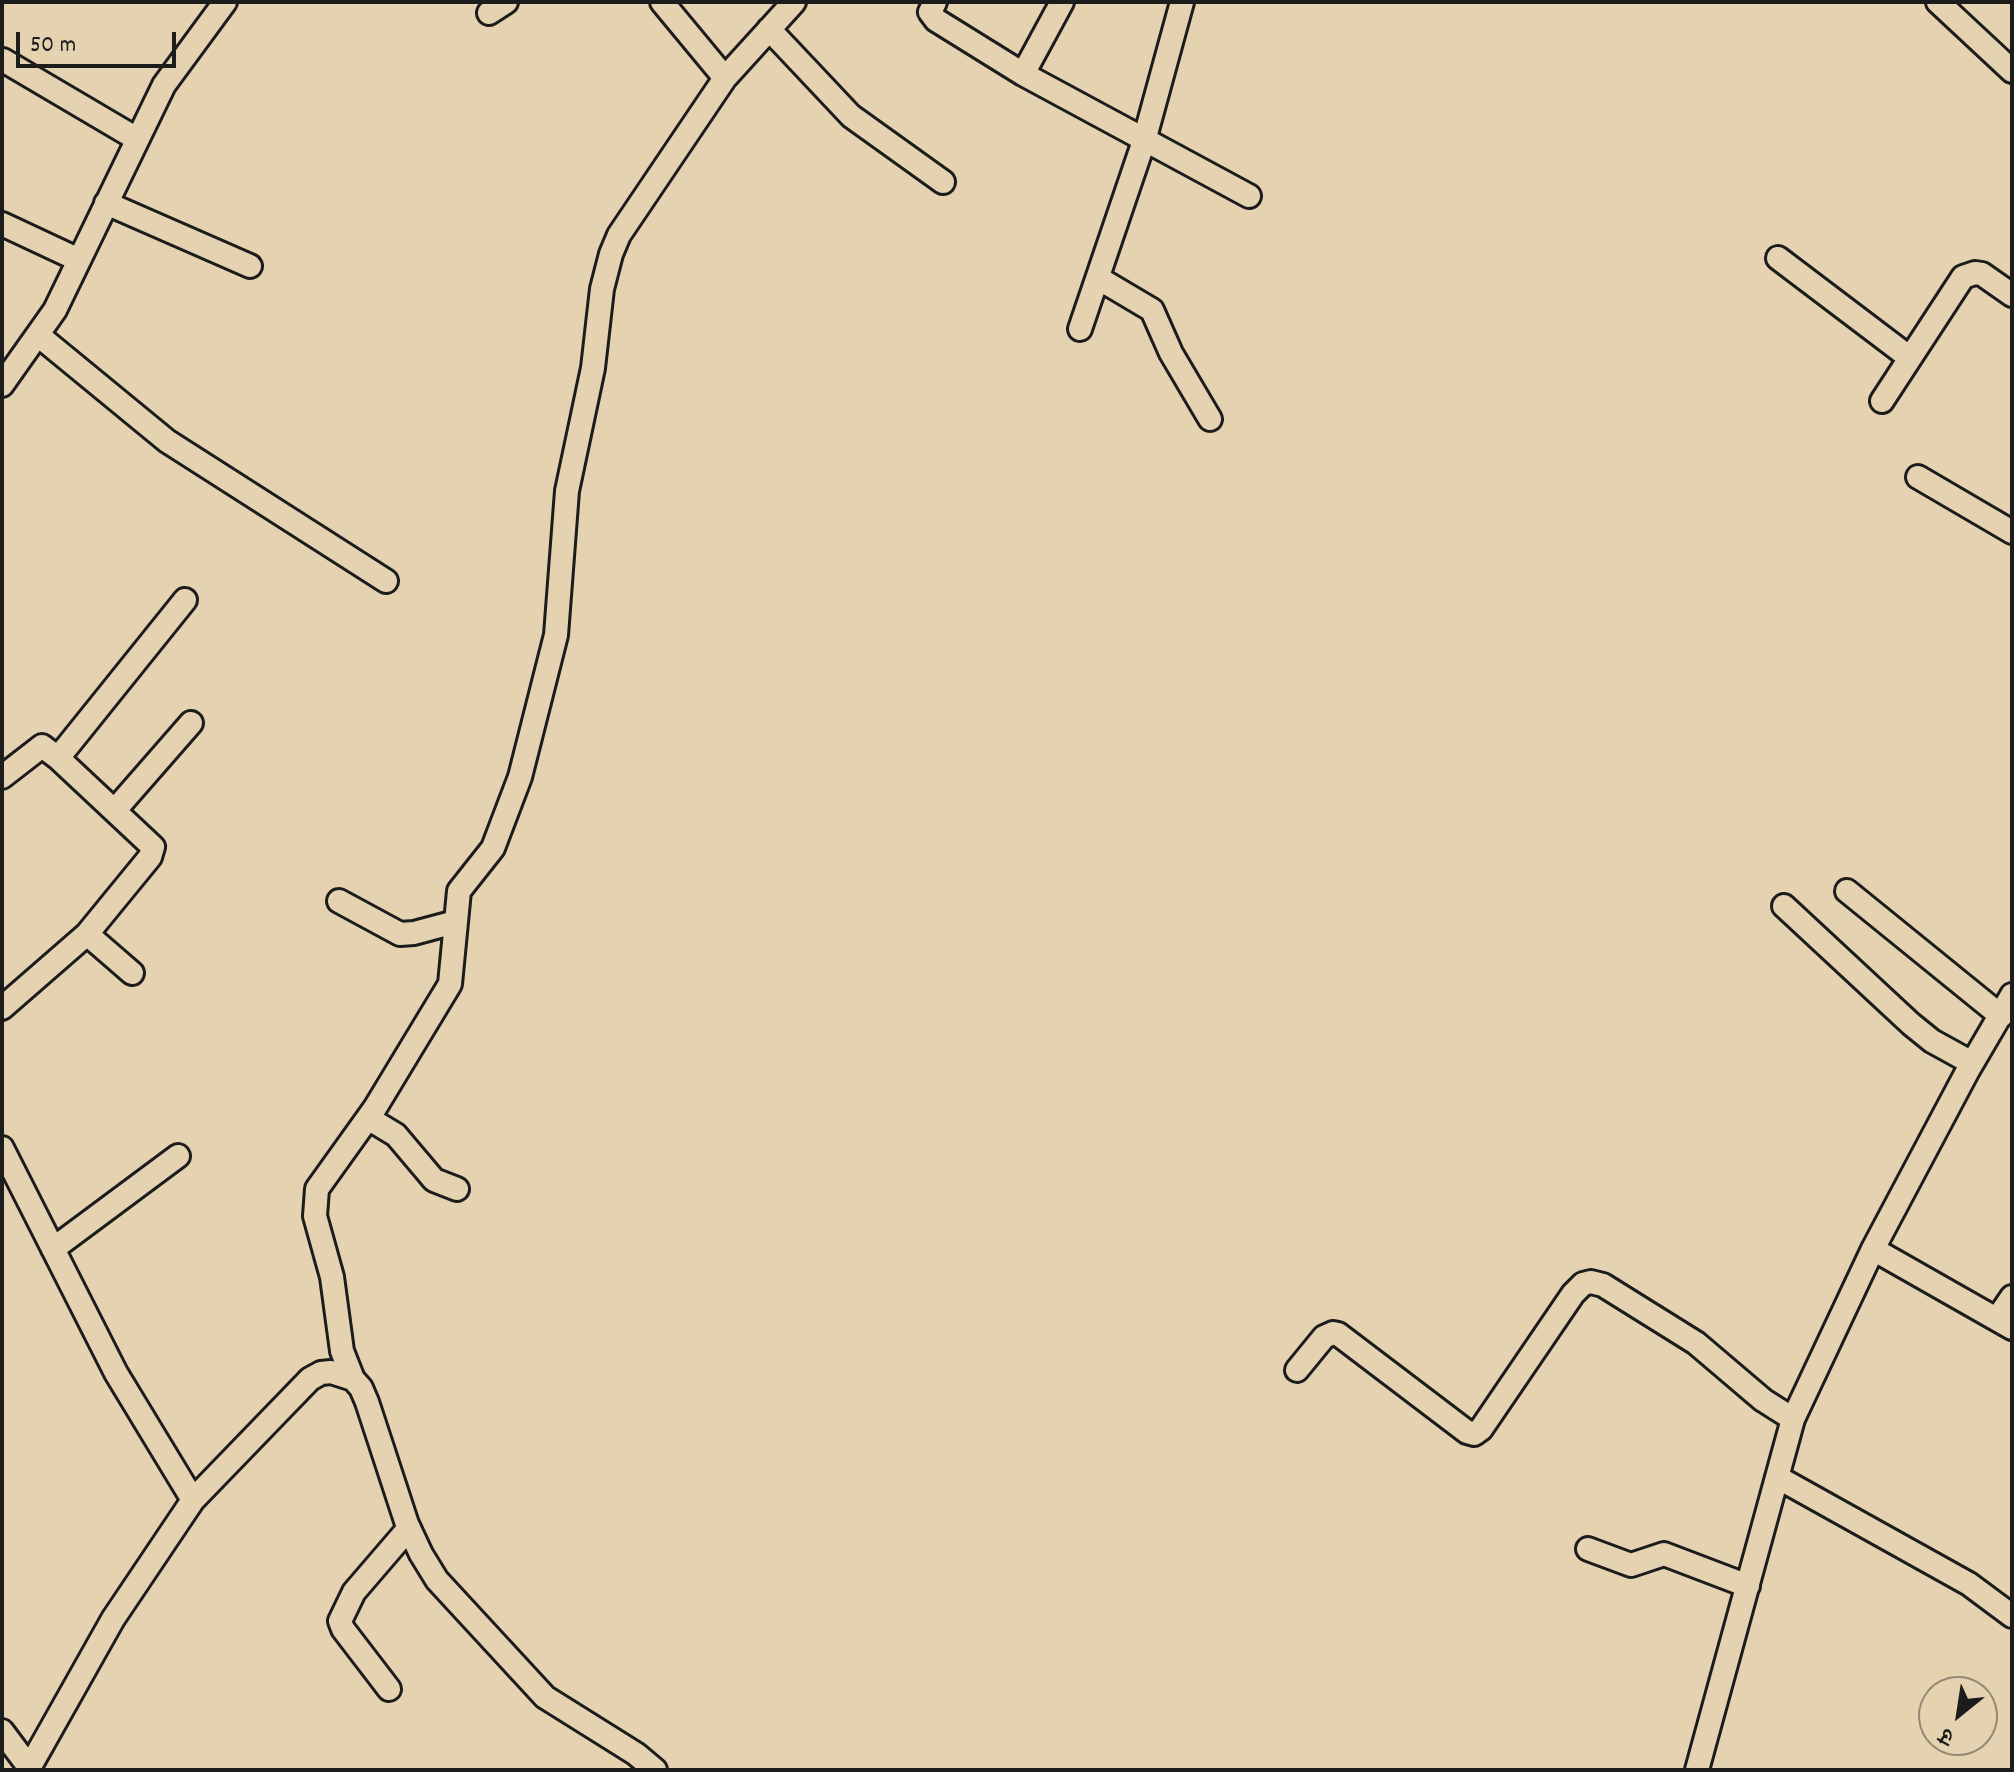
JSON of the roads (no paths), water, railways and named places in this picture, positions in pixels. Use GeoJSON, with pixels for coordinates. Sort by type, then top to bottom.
{"type":"FeatureCollection","features":[{"type":"Feature","properties":{"kind":"street"},"geometry":{"type":"LineString","coordinates":[[2,385],[55,310],[164,85],[225,2]]}},
{"type":"Feature","properties":{"kind":"street"},"geometry":{"type":"LineString","coordinates":[[662,2],[725,78]]}},
{"type":"Feature","properties":{"kind":"street"},"geometry":{"type":"LineString","coordinates":[[655,1770],[636,1754],[545,1697],[437,1580],[421,1554],[409,1528],[367,1402],[353,1379],[342,1351],[332,1277],[315,1216],[315,1200],[324,1177],[368,1118],[450,984],[459,891],[493,848],[512,800],[556,635],[567,491],[593,368],[602,289],[611,254],[619,235],[725,78],[794,2]]}},
{"type":"Feature","properties":{"kind":"street"},"geometry":{"type":"LineString","coordinates":[[935,2],[930,12],[936,20],[1023,74],[1249,196]]}},
{"type":"Feature","properties":{"kind":"street"},"geometry":{"type":"LineString","coordinates":[[1023,74],[1062,2]]}},
{"type":"Feature","properties":{"kind":"street"},"geometry":{"type":"LineString","coordinates":[[1080,329],[1144,141],[1182,2]]}},
{"type":"Feature","properties":{"kind":"street"},"geometry":{"type":"LineString","coordinates":[[1938,2],[2012,71]]}},
{"type":"Feature","properties":{"kind":"street"},"geometry":{"type":"LineString","coordinates":[[769,29],[851,116],[943,182]]}},
{"type":"Feature","properties":{"kind":"street"},"geometry":{"type":"LineString","coordinates":[[3,60],[137,139]]}},
{"type":"Feature","properties":{"kind":"street"},"geometry":{"type":"LineString","coordinates":[[106,203],[250,266]]}},
{"type":"Feature","properties":{"kind":"street"},"geometry":{"type":"LineString","coordinates":[[2,224],[79,260]]}},
{"type":"Feature","properties":{"kind":"street"},"geometry":{"type":"LineString","coordinates":[[1778,258],[1910,358]]}},
{"type":"Feature","properties":{"kind":"street"},"geometry":{"type":"LineString","coordinates":[[1882,401],[1968,274],[1982,274],[2012,295]]}},
{"type":"Feature","properties":{"kind":"street"},"geometry":{"type":"LineString","coordinates":[[1098,278],[1152,310],[1171,353],[1210,419]]}},
{"type":"Feature","properties":{"kind":"street"},"geometry":{"type":"LineString","coordinates":[[38,335],[167,441],[386,581]]}},
{"type":"Feature","properties":{"kind":"street"},"geometry":{"type":"LineString","coordinates":[[1918,477],[2012,532]]}},
{"type":"Feature","properties":{"kind":"street"},"geometry":{"type":"LineString","coordinates":[[58,758],[185,600]]}},
{"type":"Feature","properties":{"kind":"street"},"geometry":{"type":"LineString","coordinates":[[115,810],[191,723]]}},
{"type":"Feature","properties":{"kind":"street"},"geometry":{"type":"LineString","coordinates":[[2,777],[38,746],[48,749],[150,842],[153,852],[87,934],[2,1008]]}},
{"type":"Feature","properties":{"kind":"street"},"geometry":{"type":"LineString","coordinates":[[1847,891],[2001,1016]]}},
{"type":"Feature","properties":{"kind":"street"},"geometry":{"type":"LineString","coordinates":[[339,901],[400,934],[455,922]]}},
{"type":"Feature","properties":{"kind":"street"},"geometry":{"type":"LineString","coordinates":[[1784,906],[1911,1024],[1932,1041],[1972,1063]]}},
{"type":"Feature","properties":{"kind":"street"},"geometry":{"type":"LineString","coordinates":[[87,934],[132,973]]}},
{"type":"Feature","properties":{"kind":"street"},"geometry":{"type":"LineString","coordinates":[[1697,1770],[1793,1419],[1873,1249],[1972,1063],[2012,995]]}},
{"type":"Feature","properties":{"kind":"street"},"geometry":{"type":"LineString","coordinates":[[368,1118],[396,1135],[434,1180],[457,1189]]}},
{"type":"Feature","properties":{"kind":"street"},"geometry":{"type":"LineString","coordinates":[[2,1148],[116,1373],[193,1500]]}},
{"type":"Feature","properties":{"kind":"street"},"geometry":{"type":"LineString","coordinates":[[53,1249],[178,1156]]}},
{"type":"Feature","properties":{"kind":"street"},"geometry":{"type":"LineString","coordinates":[[1873,1249],[2005,1323],[2012,1297]]}},
{"type":"Feature","properties":{"kind":"street"},"geometry":{"type":"LineString","coordinates":[[1297,1370],[1324,1337],[1338,1334],[1467,1432],[1474,1434],[1481,1429],[1573,1294],[1583,1284],[1591,1282],[1603,1285],[1696,1343],[1763,1400],[1793,1419]]}},
{"type":"Feature","properties":{"kind":"street"},"geometry":{"type":"LineString","coordinates":[[2,1731],[29,1769],[113,1619],[193,1500],[310,1379],[331,1372],[353,1379]]}},
{"type":"Feature","properties":{"kind":"street"},"geometry":{"type":"LineString","coordinates":[[1777,1477],[1969,1584],[2012,1616]]}},
{"type":"Feature","properties":{"kind":"street"},"geometry":{"type":"LineString","coordinates":[[389,1689],[340,1621],[354,1592],[409,1528]]}},
{"type":"Feature","properties":{"kind":"street"},"geometry":{"type":"LineString","coordinates":[[1588,1549],[1631,1565],[1664,1554],[1748,1586]]}}]}
